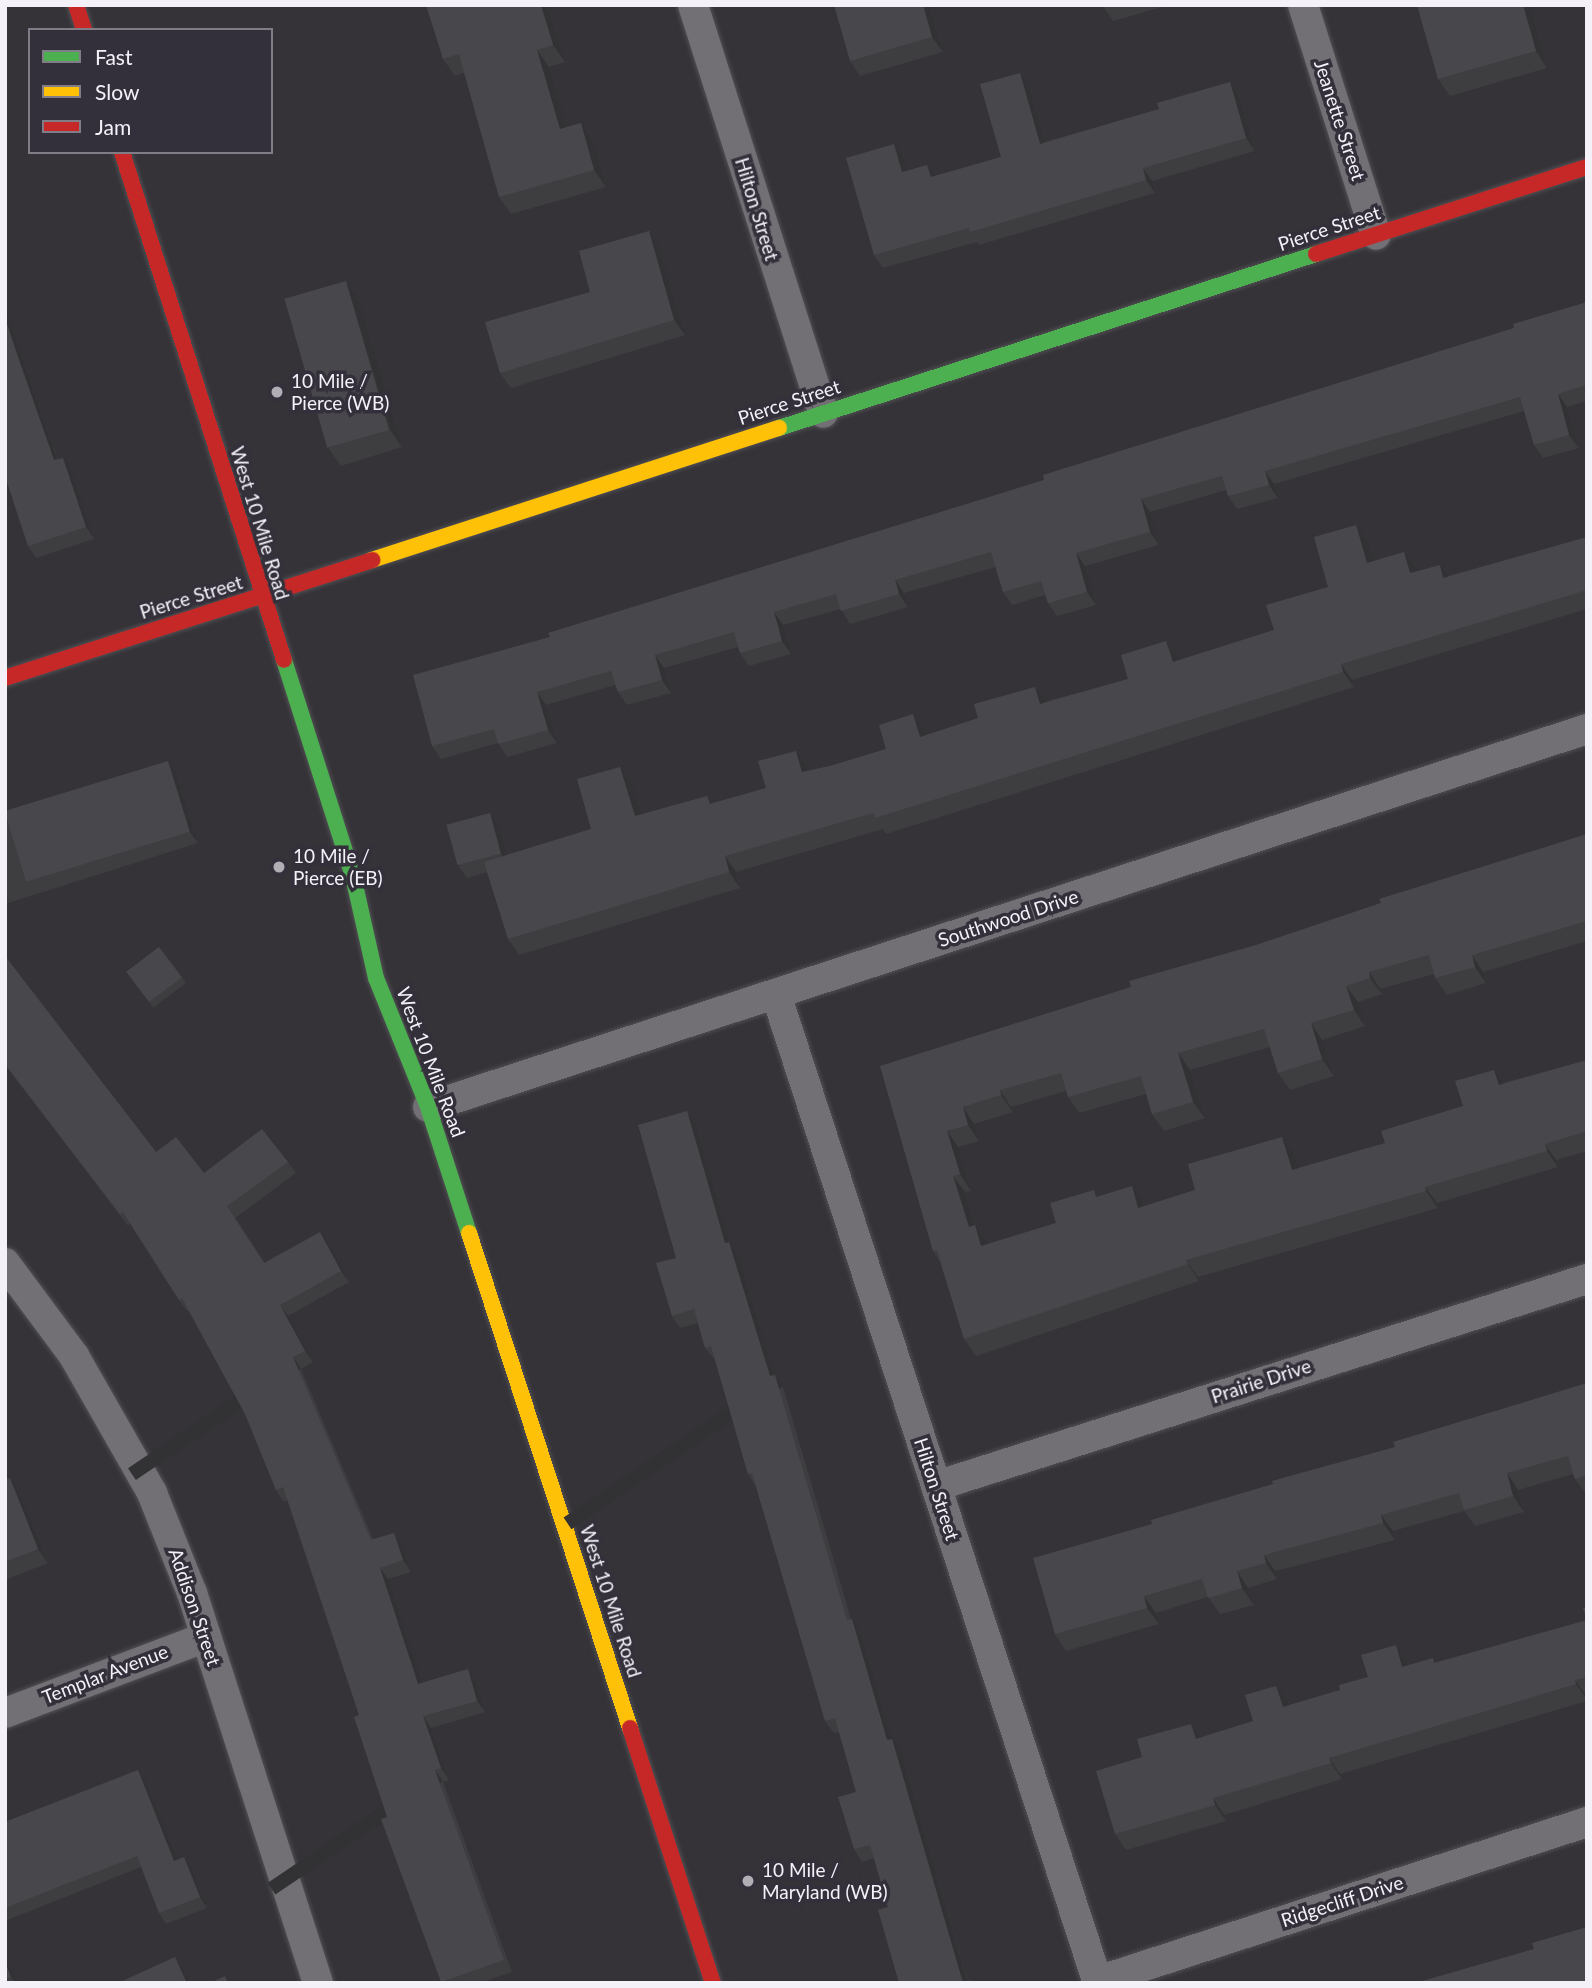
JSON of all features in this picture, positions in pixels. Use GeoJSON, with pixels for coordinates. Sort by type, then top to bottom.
{"type":"FeatureCollection","features":[{"type":"Feature","properties":{"kind":"main road"},"geometry":{"type":"LineString","coordinates":[[76,5],[83,28]]}},
{"type":"Feature","properties":{"kind":"main road","name":"West 10 Mile Road"},"geometry":{"type":"LineString","coordinates":[[123,154],[261,597],[352,876],[376,978],[428,1107],[713,1983]]}},
{"type":"Feature","properties":{"kind":"main road","name":"Pierce Street"},"geometry":{"type":"LineString","coordinates":[[5,678],[1587,167]]}},
{"type":"Feature","properties":{"kind":"street","name":"Hilton Street"},"geometry":{"type":"LineString","coordinates":[[693,5],[823,413]]}},
{"type":"Feature","properties":{"kind":"street","name":"Jeanette Street"},"geometry":{"type":"LineString","coordinates":[[1303,5],[1376,235]]}},
{"type":"Feature","properties":{"kind":"street","name":"Southwood Drive"},"geometry":{"type":"LineString","coordinates":[[428,1107],[1587,729]]}},
{"type":"Feature","properties":{"kind":"street","name":"Hilton Street"},"geometry":{"type":"LineString","coordinates":[[776,994],[1098,1982]]}},
{"type":"Feature","properties":{"kind":"street","name":"Addison Street"},"geometry":{"type":"LineString","coordinates":[[5,1263],[74,1356],[131,1449],[171,1539],[206,1637],[318,1983]]}},
{"type":"Feature","properties":{"kind":"street","name":"Prairie Drive"},"geometry":{"type":"LineString","coordinates":[[936,1486],[1587,1279]]}},
{"type":"Feature","properties":{"kind":"street","name":"Templar Avenue"},"geometry":{"type":"LineString","coordinates":[[5,1713],[206,1637]]}},
{"type":"Feature","properties":{"kind":"street","name":"Ridgecliff Drive"},"geometry":{"type":"LineString","coordinates":[[1098,1982],[1587,1822]]}},
{"type":"Feature","properties":{"kind":"building"},"geometry":{"type":"Polygon","coordinates":[[[426,5],[541,5],[553,45],[537,50],[560,129],[581,123],[594,170],[499,197],[459,54],[443,59],[426,5]]]}},
{"type":"Feature","properties":{"kind":"building"},"geometry":{"type":"Polygon","coordinates":[[[834,5],[923,5],[932,37],[850,61],[834,5]]]}},
{"type":"Feature","properties":{"kind":"building"},"geometry":{"type":"Polygon","coordinates":[[[1417,5],[1523,5],[1536,51],[1438,79],[1417,5]]]}},
{"type":"Feature","properties":{"kind":"building"},"geometry":{"type":"Polygon","coordinates":[[[1020,73],[1040,144],[1159,109],[1157,103],[1230,82],[1246,138],[1143,168],[1146,180],[970,232],[969,228],[874,255],[846,158],[894,144],[902,172],[927,165],[931,177],[1001,157],[980,84],[1020,73]]]}},
{"type":"Feature","properties":{"kind":"building"},"geometry":{"type":"Polygon","coordinates":[[[649,231],[674,320],[500,373],[485,322],[590,292],[579,251],[649,231]]]}},
{"type":"Feature","properties":{"kind":"building"},"geometry":{"type":"Polygon","coordinates":[[[346,281],[389,430],[327,448],[284,299],[346,281]]]}},
{"type":"Feature","properties":{"kind":"building"},"geometry":{"type":"Polygon","coordinates":[[[1587,302],[1587,385],[1558,394],[1569,435],[1534,445],[1520,397],[1265,471],[1269,485],[1228,496],[1222,476],[1141,499],[1150,532],[1076,553],[1087,592],[1048,603],[1041,581],[1003,592],[991,552],[895,580],[899,594],[841,611],[836,594],[774,612],[782,641],[740,653],[734,632],[655,655],[662,680],[618,692],[611,671],[537,692],[548,730],[498,744],[494,729],[432,746],[413,675],[550,637],[548,633],[1044,480],[1043,475],[1514,328],[1513,324],[1587,302]]]}},
{"type":"Feature","properties":{"kind":"building"},"geometry":{"type":"Polygon","coordinates":[[[5,318],[54,460],[63,458],[86,527],[28,546],[5,476],[5,318]]]}},
{"type":"Feature","properties":{"kind":"building"},"geometry":{"type":"Polygon","coordinates":[[[1356,525],[1367,563],[1404,552],[1410,573],[1440,565],[1443,578],[1587,537],[1587,590],[1341,664],[1343,672],[875,818],[873,813],[725,856],[729,872],[508,939],[484,862],[591,829],[577,779],[620,767],[635,816],[707,796],[710,804],[766,788],[758,761],[796,751],[802,772],[886,749],[879,725],[913,714],[920,737],[978,718],[974,704],[1035,687],[1040,704],[1128,679],[1121,655],[1166,641],[1173,662],[1274,630],[1266,605],[1328,587],[1314,537],[1356,525]]]}},
{"type":"Feature","properties":{"kind":"building"},"geometry":{"type":"Polygon","coordinates":[[[168,761],[190,832],[26,882],[5,811],[168,761]]]}},
{"type":"Feature","properties":{"kind":"building"},"geometry":{"type":"Polygon","coordinates":[[[490,813],[501,854],[457,865],[447,825],[490,813]]]}},
{"type":"Feature","properties":{"kind":"building"},"geometry":{"type":"Polygon","coordinates":[[[1587,834],[1587,921],[1472,955],[1475,967],[1435,978],[1429,955],[1369,972],[1370,978],[1346,986],[1354,1010],[1311,1023],[1322,1059],[1278,1073],[1264,1029],[1178,1053],[1193,1102],[1152,1114],[1141,1076],[1068,1097],[1061,1073],[1000,1090],[1001,1095],[963,1107],[968,1125],[947,1131],[960,1174],[953,1176],[969,1227],[975,1225],[981,1246],[1056,1223],[1050,1203],[1094,1190],[1096,1197],[1132,1186],[1138,1208],[1195,1190],[1188,1164],[1282,1137],[1292,1170],[1385,1143],[1381,1131],[1463,1106],[1455,1081],[1494,1070],[1499,1085],[1587,1060],[1587,1131],[1545,1144],[1547,1151],[1425,1187],[1426,1191],[1186,1260],[1188,1264],[964,1339],[937,1250],[933,1251],[880,1066],[1131,987],[1129,981],[1256,945],[1381,903],[1379,899],[1587,834]]]}},
{"type":"Feature","properties":{"kind":"building"},"geometry":{"type":"Polygon","coordinates":[[[159,947],[182,977],[149,1002],[126,972],[159,947]]]}},
{"type":"Feature","properties":{"kind":"building"},"geometry":{"type":"Polygon","coordinates":[[[5,956],[156,1152],[176,1137],[204,1173],[262,1129],[288,1162],[227,1206],[264,1263],[320,1232],[341,1271],[280,1305],[305,1351],[293,1357],[371,1540],[394,1533],[403,1560],[380,1568],[418,1684],[468,1669],[477,1701],[423,1716],[441,1768],[435,1770],[504,1960],[441,1982],[381,1819],[387,1817],[354,1717],[359,1715],[283,1487],[276,1490],[245,1414],[182,1298],[179,1300],[123,1212],[120,1214],[5,1064],[5,956]]]}},
{"type":"Feature","properties":{"kind":"building"},"geometry":{"type":"Polygon","coordinates":[[[687,1111],[725,1243],[729,1242],[770,1376],[775,1375],[847,1620],[852,1619],[887,1740],[892,1739],[963,1983],[899,1983],[878,1910],[888,1907],[870,1845],[854,1849],[838,1797],[856,1792],[835,1718],[825,1721],[752,1473],[748,1474],[711,1346],[705,1348],[694,1309],[672,1316],[656,1263],[676,1258],[638,1125],[687,1111]]]}},
{"type":"Feature","properties":{"kind":"building"},"geometry":{"type":"Polygon","coordinates":[[[1587,1383],[1587,1475],[1575,1479],[1568,1456],[1507,1473],[1513,1496],[1464,1510],[1459,1493],[1381,1515],[1383,1523],[1264,1555],[1266,1563],[1237,1571],[1242,1588],[1208,1598],[1202,1579],[1144,1596],[1147,1608],[1055,1634],[1033,1558],[1152,1524],[1151,1520],[1273,1484],[1272,1481],[1395,1447],[1393,1442],[1587,1383]]]}},
{"type":"Feature","properties":{"kind":"building"},"geometry":{"type":"Polygon","coordinates":[[[10,1478],[38,1549],[5,1562],[5,1480],[10,1478]]]}},
{"type":"Feature","properties":{"kind":"building"},"geometry":{"type":"Polygon","coordinates":[[[1587,1620],[1587,1677],[1575,1680],[1576,1684],[1329,1758],[1331,1763],[1213,1798],[1215,1805],[1115,1834],[1096,1771],[1142,1757],[1137,1739],[1191,1724],[1196,1739],[1253,1721],[1245,1695],[1276,1686],[1283,1707],[1340,1690],[1339,1685],[1368,1677],[1361,1655],[1396,1645],[1402,1667],[1433,1658],[1434,1663],[1587,1620]]]}},
{"type":"Feature","properties":{"kind":"building"},"geometry":{"type":"Polygon","coordinates":[[[138,1770],[174,1861],[184,1857],[200,1897],[159,1913],[137,1856],[5,1908],[5,1822],[138,1770]]]}},
{"type":"Feature","properties":{"kind":"building"},"geometry":{"type":"Polygon","coordinates":[[[1587,1927],[1587,1983],[1415,1983],[1534,1949],[1532,1943],[1587,1927]]]}},
{"type":"Feature","properties":{"kind":"building"},"geometry":{"type":"Polygon","coordinates":[[[175,1957],[187,1983],[118,1983],[175,1957]]]}},
{"type":"Feature","properties":{"kind":"building"},"geometry":{"type":"Polygon","coordinates":[[[5,1962],[11,1977],[5,1979],[5,1962]]]}},
{"type":"Feature","properties":{"kind":"building"},"geometry":{"type":"Polygon","coordinates":[[[225,1976],[228,1983],[210,1983],[225,1976]]]}},
{"type":"Feature","properties":{"kind":"traffic: fast"},"geometry":{"type":"LineString","coordinates":[[779,428],[1316,254]]}},
{"type":"Feature","properties":{"kind":"traffic: fast"},"geometry":{"type":"LineString","coordinates":[[284,660],[353,876],[376,978],[428,1107],[469,1233]]}},
{"type":"Feature","properties":{"kind":"traffic: slow"},"geometry":{"type":"LineString","coordinates":[[372,560],[779,428]]}},
{"type":"Feature","properties":{"kind":"traffic: slow"},"geometry":{"type":"LineString","coordinates":[[469,1233],[630,1728]]}},
{"type":"Feature","properties":{"kind":"traffic: jam"},"geometry":{"type":"LineString","coordinates":[[76,5],[83,28]]}},
{"type":"Feature","properties":{"kind":"traffic: jam"},"geometry":{"type":"LineString","coordinates":[[123,154],[284,660]]}},
{"type":"Feature","properties":{"kind":"traffic: jam"},"geometry":{"type":"LineString","coordinates":[[1316,254],[1587,167]]}},
{"type":"Feature","properties":{"kind":"traffic: jam"},"geometry":{"type":"LineString","coordinates":[[5,678],[372,560]]}},
{"type":"Feature","properties":{"kind":"traffic: jam"},"geometry":{"type":"LineString","coordinates":[[630,1728],[713,1983]]}},
{"type":"Feature","properties":{"kind":"place","name":"10 Mile / Pierce (WB)"},"geometry":{"type":"Point","coordinates":[277,392]}},
{"type":"Feature","properties":{"kind":"place","name":"10 Mile / Pierce (EB)"},"geometry":{"type":"Point","coordinates":[279,867]}},
{"type":"Feature","properties":{"kind":"place","name":"10 Mile / Maryland (WB)"},"geometry":{"type":"Point","coordinates":[748,1881]}}]}
